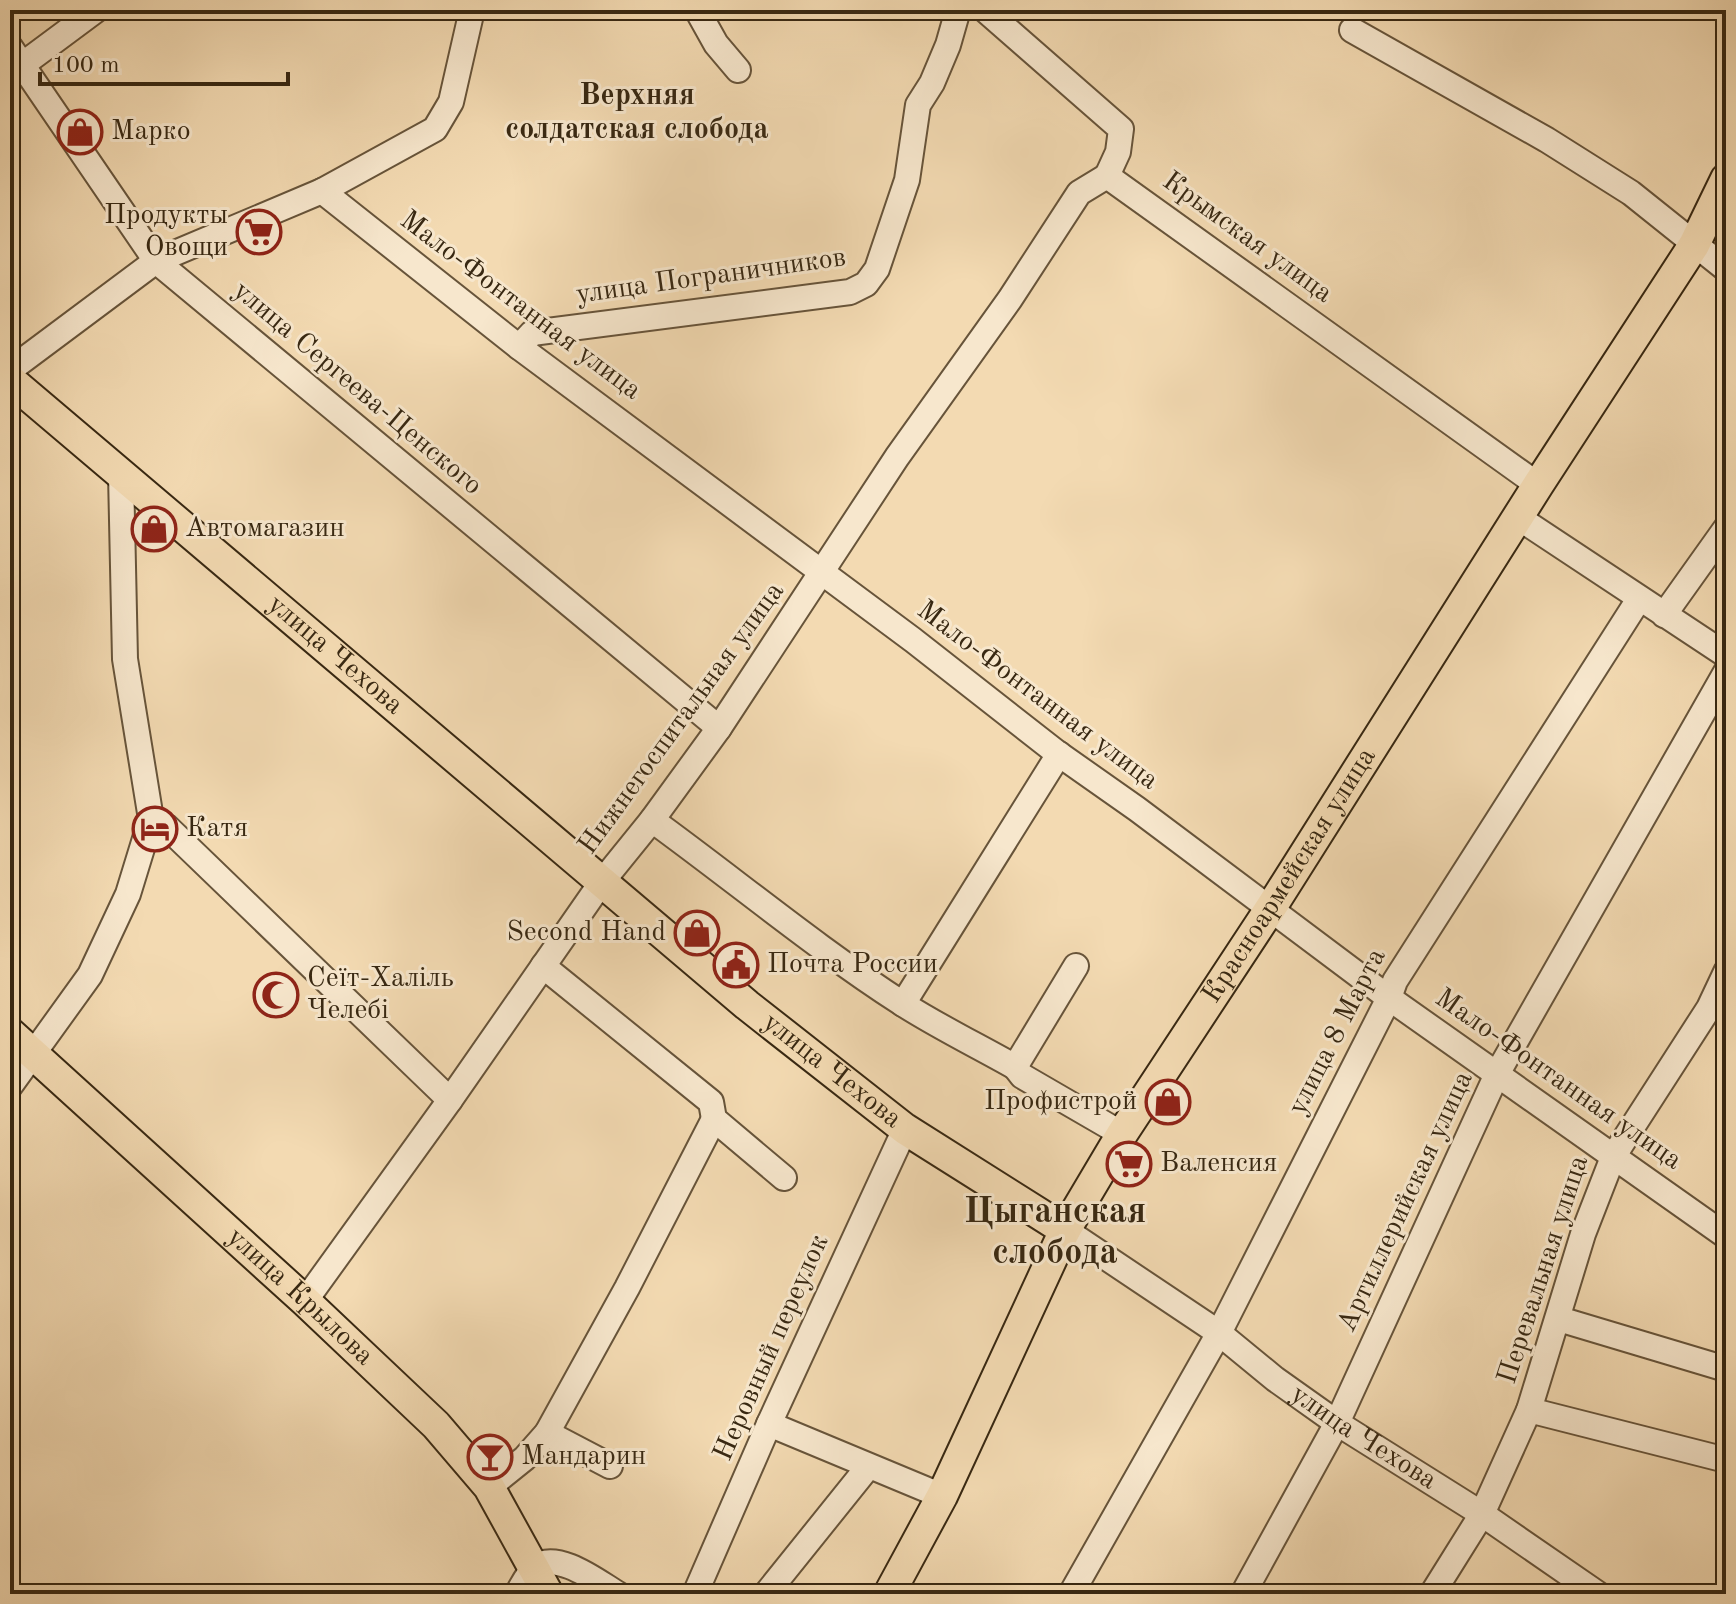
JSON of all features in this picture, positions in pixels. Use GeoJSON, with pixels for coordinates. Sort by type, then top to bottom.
{"type":"FeatureCollection","features":[{"type":"Feature","properties":{"kind":"main road","name":"Красноармейская улица"},"geometry":{"type":"LineString","coordinates":[[889,1594],[942,1496],[1065,1230],[1122,1134],[1270,909],[1694,245],[1726,179]]}},
{"type":"Feature","properties":{"kind":"main road","name":"улица Чехова"},"geometry":{"type":"LineString","coordinates":[[10,380],[747,1005],[905,1129],[1065,1230]]}},
{"type":"Feature","properties":{"kind":"main road","name":"улица Крылова"},"geometry":{"type":"LineString","coordinates":[[10,1033],[305,1301],[436,1425],[489,1487],[541,1581]]}},
{"type":"Feature","properties":{"kind":"street"},"geometry":{"type":"LineString","coordinates":[[16,56],[96,10]]}},
{"type":"Feature","properties":{"kind":"street"},"geometry":{"type":"LineString","coordinates":[[10,370],[156,261],[322,191],[435,129],[451,102],[472,10]]}},
{"type":"Feature","properties":{"kind":"street"},"geometry":{"type":"LineString","coordinates":[[697,10],[716,44],[738,70]]}},
{"type":"Feature","properties":{"kind":"street","name":"улица Пограничников"},"geometry":{"type":"LineString","coordinates":[[519,347],[532,333],[850,292],[866,284],[877,269],[907,180],[918,105],[938,71],[958,10]]}},
{"type":"Feature","properties":{"kind":"street"},"geometry":{"type":"LineString","coordinates":[[985,10],[1121,129],[1118,152],[1107,176]]}},
{"type":"Feature","properties":{"kind":"street"},"geometry":{"type":"LineString","coordinates":[[1352,30],[1547,140],[1619,185],[1651,206],[1726,269]]}},
{"type":"Feature","properties":{"kind":"street","name":"улица Сергеева-Ценского"},"geometry":{"type":"LineString","coordinates":[[16,56],[156,261],[719,728]]}},
{"type":"Feature","properties":{"kind":"street","name":"Крымская улица"},"geometry":{"type":"LineString","coordinates":[[1107,176],[1538,485]]}},
{"type":"Feature","properties":{"kind":"street","name":"Нижнегоспитальная улица"},"geometry":{"type":"LineString","coordinates":[[305,1301],[601,883],[652,820],[719,728],[901,452],[1010,299],[1079,193],[1107,176]]}},
{"type":"Feature","properties":{"kind":"street","name":"Мало-Фонтанная улица"},"geometry":{"type":"LineString","coordinates":[[322,191],[519,347],[913,640],[1059,754],[1389,998],[1726,1236]]}},
{"type":"Feature","properties":{"kind":"street"},"geometry":{"type":"LineString","coordinates":[[10,1086],[90,975],[128,894],[151,819],[125,659],[121,474]]}},
{"type":"Feature","properties":{"kind":"street"},"geometry":{"type":"LineString","coordinates":[[1519,518],[1726,655]]}},
{"type":"Feature","properties":{"kind":"street"},"geometry":{"type":"LineString","coordinates":[[1664,615],[1726,528]]}},
{"type":"Feature","properties":{"kind":"street","name":"улица 8 Марта"},"geometry":{"type":"LineString","coordinates":[[1071,1594],[1219,1333],[1395,981],[1639,599]]}},
{"type":"Feature","properties":{"kind":"street","name":"Артиллерийская улица"},"geometry":{"type":"LineString","coordinates":[[1243,1594],[1337,1423],[1497,1074],[1726,672]]}},
{"type":"Feature","properties":{"kind":"street"},"geometry":{"type":"LineString","coordinates":[[903,1004],[1059,754]]}},
{"type":"Feature","properties":{"kind":"street"},"geometry":{"type":"LineString","coordinates":[[151,819],[167,827],[450,1100]]}},
{"type":"Feature","properties":{"kind":"street"},"geometry":{"type":"LineString","coordinates":[[652,820],[747,889],[806,937],[903,1004],[1015,1067],[1022,1076],[1122,1134]]}},
{"type":"Feature","properties":{"kind":"street"},"geometry":{"type":"LineString","coordinates":[[489,1487],[525,1458],[547,1433],[627,1288],[714,1119],[711,1102],[543,966]]}},
{"type":"Feature","properties":{"kind":"street"},"geometry":{"type":"LineString","coordinates":[[1015,1067],[1076,966]]}},
{"type":"Feature","properties":{"kind":"street","name":"Перевальная улица"},"geometry":{"type":"LineString","coordinates":[[1432,1594],[1482,1514],[1529,1410],[1583,1234],[1613,1157],[1718,1009],[1726,972]]}},
{"type":"Feature","properties":{"kind":"street"},"geometry":{"type":"LineString","coordinates":[[714,1119],[784,1178]]}},
{"type":"Feature","properties":{"kind":"street","name":"Неровный переулок"},"geometry":{"type":"LineString","coordinates":[[695,1594],[769,1424],[905,1129]]}},
{"type":"Feature","properties":{"kind":"street","name":"улица Чехова"},"geometry":{"type":"LineString","coordinates":[[1065,1230],[1219,1333],[1275,1379],[1337,1423],[1482,1514],[1598,1594]]}},
{"type":"Feature","properties":{"kind":"street"},"geometry":{"type":"LineString","coordinates":[[1559,1319],[1726,1369]]}},
{"type":"Feature","properties":{"kind":"street"},"geometry":{"type":"LineString","coordinates":[[1529,1410],[1726,1460]]}},
{"type":"Feature","properties":{"kind":"street"},"geometry":{"type":"LineString","coordinates":[[769,1424],[942,1496]]}},
{"type":"Feature","properties":{"kind":"street"},"geometry":{"type":"LineString","coordinates":[[547,1433],[610,1466]]}},
{"type":"Feature","properties":{"kind":"street"},"geometry":{"type":"LineString","coordinates":[[766,1594],[868,1467]]}},
{"type":"Feature","properties":{"kind":"street"},"geometry":{"type":"LineString","coordinates":[[517,1594],[541,1581],[556,1562],[570,1566],[618,1594]]}},
{"type":"Feature","properties":{"kind":"place","name":"Марко"},"geometry":{"type":"Point","coordinates":[80,132]}},
{"type":"Feature","properties":{"kind":"place","name":"Продукты Овощи"},"geometry":{"type":"Point","coordinates":[259,232]}},
{"type":"Feature","properties":{"kind":"place","name":"Автомагазин"},"geometry":{"type":"Point","coordinates":[154,529]}},
{"type":"Feature","properties":{"kind":"place","name":"Катя"},"geometry":{"type":"Point","coordinates":[155,829]}},
{"type":"Feature","properties":{"kind":"place","name":"Second Hand"},"geometry":{"type":"Point","coordinates":[697,933]}},
{"type":"Feature","properties":{"kind":"place","name":"Почта России"},"geometry":{"type":"Point","coordinates":[736,965]}},
{"type":"Feature","properties":{"kind":"place","name":"Сеїт-Халіль Челебі"},"geometry":{"type":"Point","coordinates":[276,995]}},
{"type":"Feature","properties":{"kind":"place","name":"Профистрой"},"geometry":{"type":"Point","coordinates":[1168,1102]}},
{"type":"Feature","properties":{"kind":"place","name":"Валенсия"},"geometry":{"type":"Point","coordinates":[1129,1164]}},
{"type":"Feature","properties":{"kind":"place","name":"Мандарин"},"geometry":{"type":"Point","coordinates":[490,1457]}},
{"type":"Feature","properties":{"kind":"district","name":"Верхняя солдатская слобода"},"geometry":{"type":"Point","coordinates":[637,113]}},
{"type":"Feature","properties":{"kind":"district","name":"Цыганская слобода"},"geometry":{"type":"Point","coordinates":[1055,1234]}}]}
